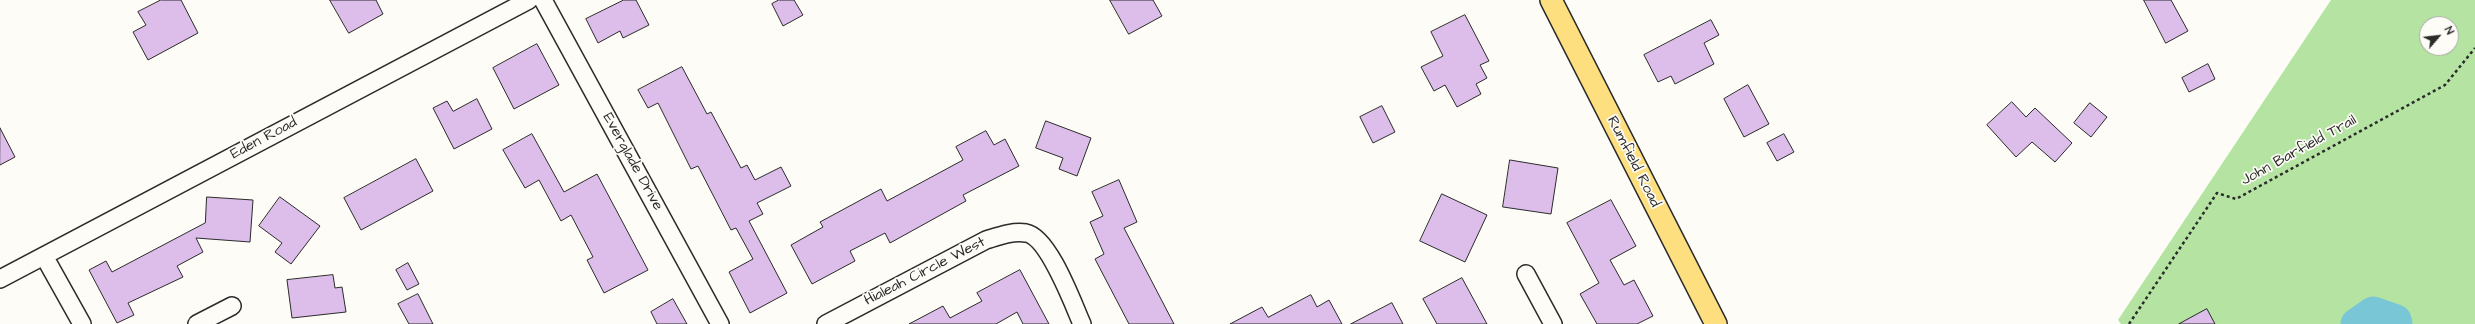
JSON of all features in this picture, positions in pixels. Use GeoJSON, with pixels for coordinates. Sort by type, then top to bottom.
{"type":"FeatureCollection","features":[{"type":"Feature","properties":{"kind":"main road","name":"Rumfield Road"},"geometry":{"type":"LineString","coordinates":[[1551,0],[1716,324]]}},
{"type":"Feature","properties":{"kind":"street","name":"Eden Road"},"geometry":{"type":"LineString","coordinates":[[0,279],[529,0]]}},
{"type":"Feature","properties":{"kind":"street","name":"Everglade Drive"},"geometry":{"type":"LineString","coordinates":[[543,0],[720,324]]}},
{"type":"Feature","properties":{"kind":"street","name":"Hialeah Circle West"},"geometry":{"type":"LineString","coordinates":[[826,324],[986,240],[1010,233],[1028,233],[1043,245],[1082,324]]}},
{"type":"Feature","properties":{"kind":"street"},"geometry":{"type":"LineString","coordinates":[[44,256],[82,324]]}},
{"type":"Feature","properties":{"kind":"street"},"geometry":{"type":"LineString","coordinates":[[1526,274],[1553,324]]}},
{"type":"Feature","properties":{"kind":"street"},"geometry":{"type":"LineString","coordinates":[[197,324],[232,306]]}},
{"type":"Feature","properties":{"kind":"path","name":"John Barfield Trail"},"geometry":{"type":"LineString","coordinates":[[2129,324],[2217,193],[2236,199],[2445,85],[2475,48]]}},
{"type":"Feature","properties":{"kind":"green space"},"geometry":{"type":"Polygon","coordinates":[[[2331,0],[2475,0],[2475,324],[2121,324],[2118,320],[2331,0]]]}},
{"type":"Feature","properties":{"kind":"building"},"geometry":{"type":"Polygon","coordinates":[[[161,0],[181,0],[198,33],[148,60],[133,32],[146,25],[138,12],[161,0]]]}},
{"type":"Feature","properties":{"kind":"building"},"geometry":{"type":"Polygon","coordinates":[[[330,0],[376,0],[383,14],[349,33],[330,0]]]}},
{"type":"Feature","properties":{"kind":"building"},"geometry":{"type":"Polygon","coordinates":[[[624,0],[636,0],[649,25],[623,38],[620,31],[598,43],[586,19],[624,0]]]}},
{"type":"Feature","properties":{"kind":"building"},"geometry":{"type":"Polygon","coordinates":[[[779,0],[794,0],[803,15],[783,26],[772,4],[779,0]]]}},
{"type":"Feature","properties":{"kind":"building"},"geometry":{"type":"Polygon","coordinates":[[[1110,0],[1153,0],[1162,16],[1129,34],[1110,0]]]}},
{"type":"Feature","properties":{"kind":"building"},"geometry":{"type":"Polygon","coordinates":[[[2144,0],[2171,0],[2188,31],[2166,43],[2144,0]]]}},
{"type":"Feature","properties":{"kind":"building"},"geometry":{"type":"Polygon","coordinates":[[[1465,15],[1489,61],[1480,65],[1487,78],[1476,84],[1481,94],[1457,107],[1445,85],[1434,91],[1421,67],[1443,56],[1431,32],[1465,15]]]}},
{"type":"Feature","properties":{"kind":"building"},"geometry":{"type":"Polygon","coordinates":[[[1711,20],[1719,35],[1704,43],[1714,64],[1675,84],[1671,76],[1658,82],[1644,55],[1711,20]]]}},
{"type":"Feature","properties":{"kind":"building"},"geometry":{"type":"Polygon","coordinates":[[[537,44],[559,85],[514,109],[493,68],[537,44]]]}},
{"type":"Feature","properties":{"kind":"building"},"geometry":{"type":"Polygon","coordinates":[[[2208,64],[2215,79],[2189,92],[2182,78],[2208,64]]]}},
{"type":"Feature","properties":{"kind":"building"},"geometry":{"type":"Polygon","coordinates":[[[682,67],[707,114],[711,112],[741,168],[747,165],[755,180],[781,167],[791,186],[757,203],[763,214],[749,221],[787,293],[750,313],[729,272],[753,259],[736,228],[731,230],[698,166],[691,169],[658,103],[648,108],[638,90],[682,67]]]}},
{"type":"Feature","properties":{"kind":"building"},"geometry":{"type":"Polygon","coordinates":[[[1748,85],[1769,124],[1744,137],[1724,99],[1748,85]]]}},
{"type":"Feature","properties":{"kind":"building"},"geometry":{"type":"Polygon","coordinates":[[[477,99],[492,129],[454,149],[433,108],[447,101],[453,111],[477,99]]]}},
{"type":"Feature","properties":{"kind":"building"},"geometry":{"type":"Polygon","coordinates":[[[2012,102],[2026,117],[2035,108],[2072,143],[2055,162],[2032,142],[2016,157],[1987,125],[2012,102]]]}},
{"type":"Feature","properties":{"kind":"building"},"geometry":{"type":"Polygon","coordinates":[[[2090,103],[2107,117],[2091,137],[2074,123],[2090,103]]]}},
{"type":"Feature","properties":{"kind":"building"},"geometry":{"type":"Polygon","coordinates":[[[1382,106],[1395,132],[1373,143],[1360,117],[1382,106]]]}},
{"type":"Feature","properties":{"kind":"building"},"geometry":{"type":"Polygon","coordinates":[[[1046,121],[1091,138],[1077,176],[1059,169],[1063,158],[1036,148],[1046,121]]]}},
{"type":"Feature","properties":{"kind":"building"},"geometry":{"type":"Polygon","coordinates":[[[0,128],[15,157],[0,165],[0,128]]]}},
{"type":"Feature","properties":{"kind":"building"},"geometry":{"type":"Polygon","coordinates":[[[986,131],[994,145],[1005,139],[1019,166],[963,195],[966,201],[890,243],[885,233],[850,251],[855,261],[812,284],[791,245],[823,227],[820,222],[881,189],[887,201],[963,160],[956,147],[986,131]]]}},
{"type":"Feature","properties":{"kind":"building"},"geometry":{"type":"Polygon","coordinates":[[[532,134],[564,192],[597,174],[648,270],[604,293],[587,260],[593,257],[571,215],[561,221],[539,180],[525,188],[503,150],[532,134]]]}},
{"type":"Feature","properties":{"kind":"building"},"geometry":{"type":"Polygon","coordinates":[[[1784,134],[1794,152],[1777,161],[1767,143],[1784,134]]]}},
{"type":"Feature","properties":{"kind":"building"},"geometry":{"type":"Polygon","coordinates":[[[416,159],[433,191],[361,230],[344,198],[416,159]]]}},
{"type":"Feature","properties":{"kind":"building"},"geometry":{"type":"Polygon","coordinates":[[[1510,160],[1558,168],[1551,214],[1503,207],[1510,160]]]}},
{"type":"Feature","properties":{"kind":"building"},"geometry":{"type":"Polygon","coordinates":[[[1119,180],[1137,222],[1124,228],[1174,324],[1129,324],[1095,259],[1104,254],[1090,222],[1103,216],[1092,192],[1119,180]]]}},
{"type":"Feature","properties":{"kind":"building"},"geometry":{"type":"Polygon","coordinates":[[[1442,194],[1487,215],[1465,262],[1420,241],[1442,194]]]}},
{"type":"Feature","properties":{"kind":"building"},"geometry":{"type":"Polygon","coordinates":[[[207,197],[253,200],[250,242],[196,238],[203,252],[177,266],[183,277],[128,303],[134,315],[117,323],[89,270],[106,261],[112,272],[205,223],[207,197]]]}},
{"type":"Feature","properties":{"kind":"building"},"geometry":{"type":"Polygon","coordinates":[[[280,197],[320,226],[291,264],[275,252],[282,243],[259,226],[280,197]]]}},
{"type":"Feature","properties":{"kind":"building"},"geometry":{"type":"Polygon","coordinates":[[[1611,200],[1636,246],[1610,260],[1624,285],[1634,280],[1653,316],[1637,324],[1597,324],[1580,294],[1599,283],[1567,223],[1611,200]]]}},
{"type":"Feature","properties":{"kind":"building"},"geometry":{"type":"Polygon","coordinates":[[[408,263],[419,284],[407,290],[396,270],[408,263]]]}},
{"type":"Feature","properties":{"kind":"building"},"geometry":{"type":"Polygon","coordinates":[[[1020,270],[1049,324],[1023,324],[1017,312],[996,324],[909,324],[943,306],[950,318],[982,301],[977,293],[1020,270]]]}},
{"type":"Feature","properties":{"kind":"building"},"geometry":{"type":"Polygon","coordinates":[[[333,275],[335,288],[342,287],[346,312],[292,318],[287,280],[333,275]]]}},
{"type":"Feature","properties":{"kind":"building"},"geometry":{"type":"Polygon","coordinates":[[[1462,278],[1487,324],[1437,324],[1423,299],[1462,278]]]}},
{"type":"Feature","properties":{"kind":"building"},"geometry":{"type":"Polygon","coordinates":[[[418,294],[433,324],[409,324],[398,304],[418,294]]]}},
{"type":"Feature","properties":{"kind":"building"},"geometry":{"type":"Polygon","coordinates":[[[1311,295],[1317,307],[1329,300],[1342,324],[1230,324],[1262,307],[1268,317],[1311,295]]]}},
{"type":"Feature","properties":{"kind":"building"},"geometry":{"type":"Polygon","coordinates":[[[673,299],[687,324],[657,324],[651,312],[673,299]]]}},
{"type":"Feature","properties":{"kind":"building"},"geometry":{"type":"Polygon","coordinates":[[[1392,303],[1403,324],[1351,324],[1392,303]]]}},
{"type":"Feature","properties":{"kind":"building"},"geometry":{"type":"Polygon","coordinates":[[[2207,309],[2215,324],[2179,324],[2207,309]]]}},
{"type":"Feature","properties":{"kind":"waterway"},"geometry":{"type":"LineString","coordinates":[[2356,324],[2373,312],[2396,320],[2397,324]]}}]}
